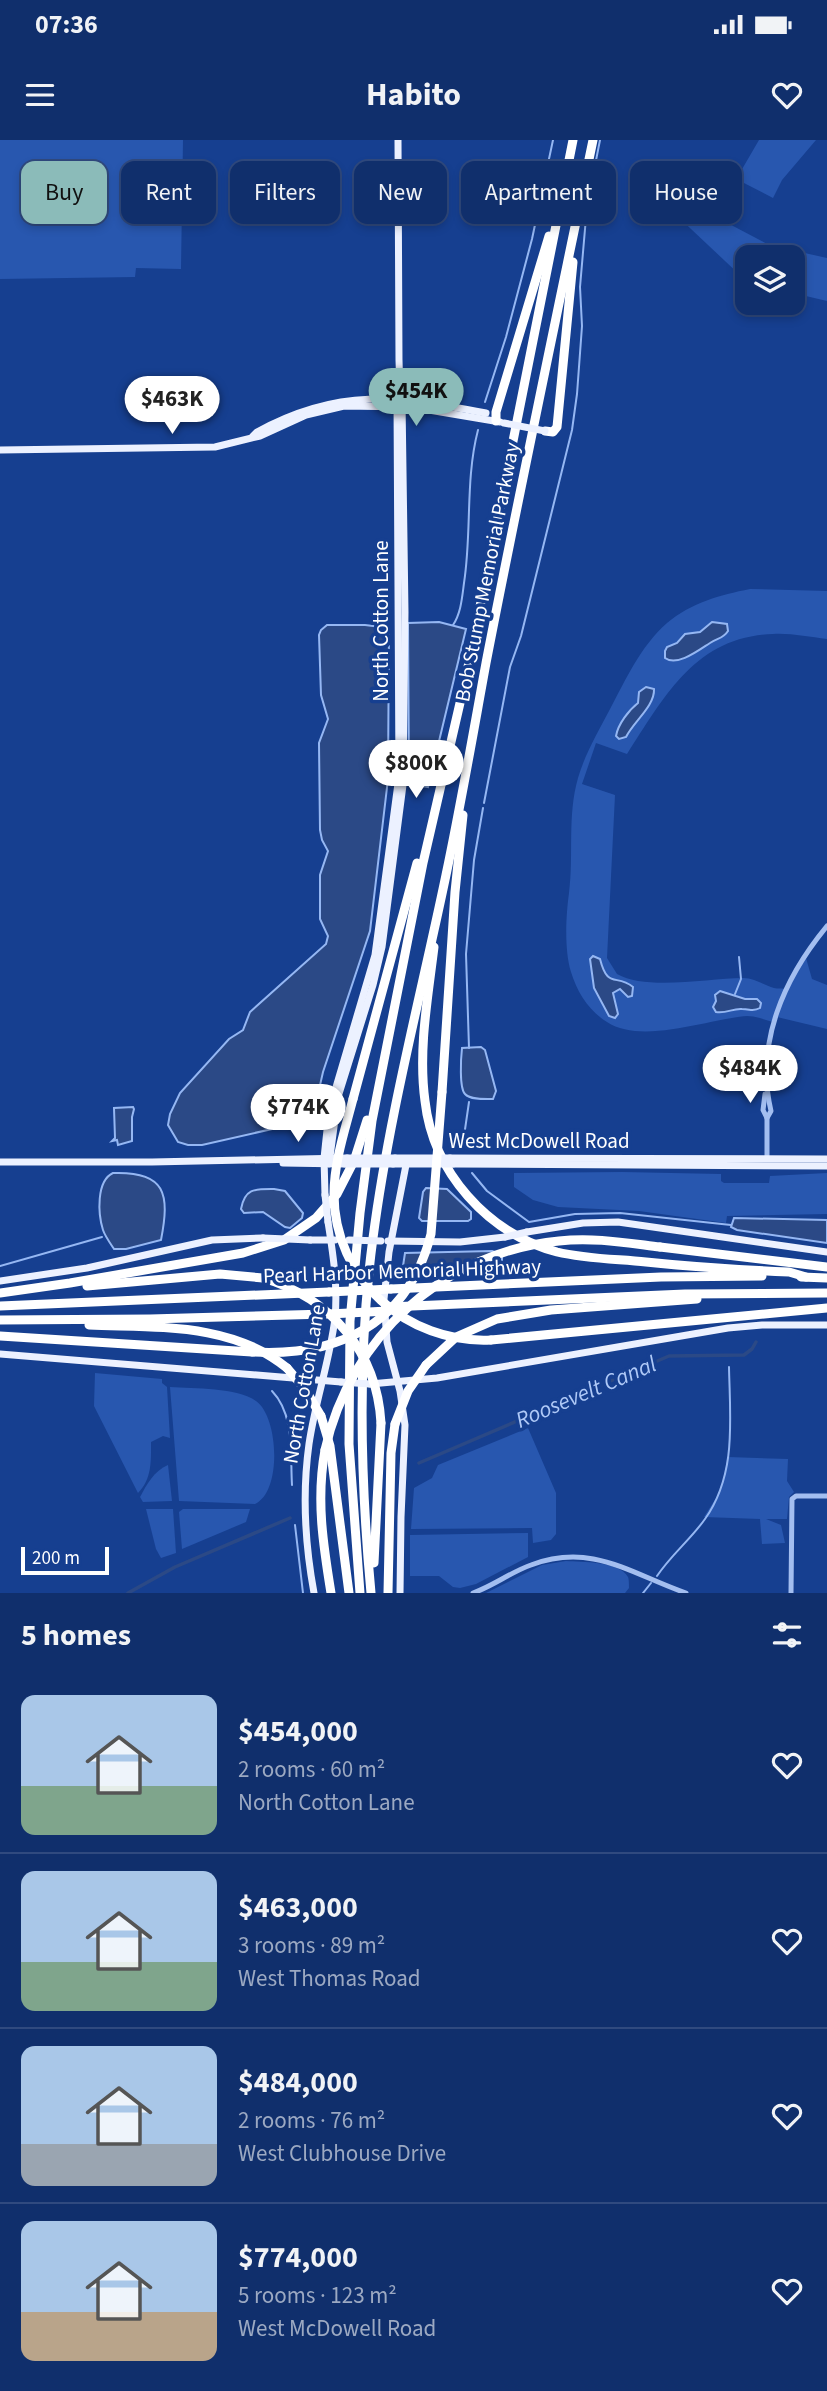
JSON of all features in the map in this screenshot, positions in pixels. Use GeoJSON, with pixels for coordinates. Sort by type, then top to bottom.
{"type":"FeatureCollection","features":[{"type":"Feature","properties":{"kind":"highway","name":"Bob Stump Memorial Parkway"},"geometry":{"type":"LineString","coordinates":[[588,161],[593,140]]}},
{"type":"Feature","properties":{"kind":"highway","name":"Bob Stump Memorial Parkway"},"geometry":{"type":"LineString","coordinates":[[360,1593],[349,1444],[350,1321],[372,1121],[423,863],[472,650],[571,145]]}},
{"type":"Feature","properties":{"kind":"highway"},"geometry":{"type":"LineString","coordinates":[[486,414],[499,419],[571,145]]}},
{"type":"Feature","properties":{"kind":"highway","name":"Bob Stump Memorial Parkway"},"geometry":{"type":"LineString","coordinates":[[373,1593],[365,1521],[362,1371],[369,1276],[388,1146],[446,878],[575,224]]}},
{"type":"Feature","properties":{"kind":"highway"},"geometry":{"type":"LineString","coordinates":[[545,431],[553,432],[557,427],[569,288],[578,224]]}},
{"type":"Feature","properties":{"kind":"highway"},"geometry":{"type":"LineString","coordinates":[[452,740],[334,1178],[338,1230],[349,1259],[365,1285],[386,1307],[418,1326],[446,1336],[483,1340],[827,1308]]}},
{"type":"Feature","properties":{"kind":"highway"},"geometry":{"type":"LineString","coordinates":[[0,1336],[252,1352],[300,1352],[341,1341],[378,1319],[405,1291],[425,1256],[432,1228],[456,880],[470,751]]}},
{"type":"Feature","properties":{"kind":"highway"},"geometry":{"type":"LineString","coordinates":[[446,878],[429,992],[424,1092],[428,1120],[438,1149],[454,1179],[474,1203],[494,1221],[517,1236],[565,1254],[789,1272],[806,1277],[827,1278]]}},
{"type":"Feature","properties":{"kind":"highway"},"geometry":{"type":"LineString","coordinates":[[1,1293],[254,1250],[284,1240],[304,1227],[331,1202],[351,1171],[367,1120],[388,1033]]}},
{"type":"Feature","properties":{"kind":"highway"},"geometry":{"type":"LineString","coordinates":[[331,1593],[321,1535],[320,1504],[327,1441],[340,1401],[369,1350],[388,1326],[426,1292],[474,1263],[513,1249],[538,1243],[592,1239],[827,1267]]}},
{"type":"Feature","properties":{"kind":"highway"},"geometry":{"type":"LineString","coordinates":[[1,1293],[235,1274],[263,1278],[291,1288],[315,1301],[348,1332],[370,1371],[379,1401],[381,1423],[373,1593]]}},
{"type":"Feature","properties":{"kind":"highway","name":"Pearl Harbor Memorial Highway"},"geometry":{"type":"LineString","coordinates":[[0,1306],[662,1277],[806,1277]]}},
{"type":"Feature","properties":{"kind":"highway"},"geometry":{"type":"LineString","coordinates":[[389,1309],[685,1294],[827,1295]]}},
{"type":"Feature","properties":{"kind":"highway"},"geometry":{"type":"LineString","coordinates":[[388,1593],[391,1453],[395,1424],[408,1391],[426,1366],[441,1349],[463,1333],[497,1318],[551,1310],[712,1297],[827,1295]]}},
{"type":"Feature","properties":{"kind":"highway","name":"Pearl Harbor Memorial Highway"},"geometry":{"type":"LineString","coordinates":[[4,1319],[150,1320],[712,1297]]}},
{"type":"Feature","properties":{"kind":"highway"},"geometry":{"type":"LineString","coordinates":[[4,1319],[209,1332],[249,1343],[286,1368],[305,1389],[321,1416],[330,1446],[349,1593]]}},
{"type":"Feature","properties":{"kind":"main road","name":"North Cotton Lane"},"geometry":{"type":"LineString","coordinates":[[327,1161],[338,1097],[383,947],[403,785],[405,589],[399,401],[398,140]]}},
{"type":"Feature","properties":{"kind":"main road"},"geometry":{"type":"LineString","coordinates":[[0,450],[201,449],[235,443],[316,406],[359,399],[399,401],[486,414]]}},
{"type":"Feature","properties":{"kind":"main road","name":"North Cotton Lane"},"geometry":{"type":"LineString","coordinates":[[314,1593],[306,1539],[305,1496],[311,1431],[335,1308],[336,1278],[325,1195],[327,1122],[334,1089],[378,942],[400,753],[396,463],[399,401]]}},
{"type":"Feature","properties":{"kind":"main road"},"geometry":{"type":"LineString","coordinates":[[399,401],[499,419],[545,431]]}},
{"type":"Feature","properties":{"kind":"main road"},"geometry":{"type":"LineString","coordinates":[[396,463],[402,482]]}},
{"type":"Feature","properties":{"kind":"main road","name":"West McDowell Road"},"geometry":{"type":"LineString","coordinates":[[0,1163],[260,1159],[767,1163],[827,1166]]}},
{"type":"Feature","properties":{"kind":"main road","name":"West McDowell Road"},"geometry":{"type":"LineString","coordinates":[[767,1163],[827,1159]]}},
{"type":"Feature","properties":{"kind":"main road","name":"West McDowell Road"},"geometry":{"type":"LineString","coordinates":[[396,1160],[406,1165],[437,1161]]}},
{"type":"Feature","properties":{"kind":"main road"},"geometry":{"type":"LineString","coordinates":[[400,1593],[406,1435],[398,1383],[387,1342],[385,1276],[406,1165]]}},
{"type":"Feature","properties":{"kind":"main road"},"geometry":{"type":"LineString","coordinates":[[0,1281],[67,1272],[206,1241],[233,1238],[460,1242],[583,1223],[618,1222],[827,1252]]}},
{"type":"Feature","properties":{"kind":"main road"},"geometry":{"type":"LineString","coordinates":[[0,1354],[370,1384],[398,1383],[738,1326],[827,1325]]}},
{"type":"Feature","properties":{"kind":"street"},"geometry":{"type":"LineString","coordinates":[[767,1163],[769,1043],[781,998],[795,970],[827,926]]}},
{"type":"Feature","properties":{"kind":"street"},"geometry":{"type":"LineString","coordinates":[[791,1593],[794,1496],[827,1496]]}},
{"type":"Feature","properties":{"kind":"street"},"geometry":{"type":"LineString","coordinates":[[473,1593],[532,1564],[566,1558],[604,1560],[686,1593]]}},
{"type":"Feature","properties":{"kind":"shaded area"},"geometry":{"type":"Polygon","coordinates":[[[0,140],[183,140],[183,161],[121,161],[121,224],[182,224],[181,269],[136,268],[135,277],[0,279],[0,140]]]}},
{"type":"Feature","properties":{"kind":"shaded area"},"geometry":{"type":"Polygon","coordinates":[[[759,140],[816,140],[782,180],[773,198],[742,182],[742,169],[759,140]]]}},
{"type":"Feature","properties":{"kind":"shaded area"},"geometry":{"type":"Polygon","coordinates":[[[686,224],[729,224],[769,245],[735,245],[735,270],[686,224]]]}},
{"type":"Feature","properties":{"kind":"shaded area"},"geometry":{"type":"Polygon","coordinates":[[[805,253],[827,258],[827,301],[805,296],[805,253]]]}},
{"type":"Feature","properties":{"kind":"shaded area"},"geometry":{"type":"Polygon","coordinates":[[[750,589],[827,591],[827,639],[773,634],[746,638],[723,646],[685,673],[669,691],[627,754],[596,743],[582,784],[615,795],[607,958],[617,974],[645,982],[747,978],[785,989],[806,958],[812,979],[827,985],[827,1029],[777,1017],[773,1022],[747,1016],[656,1031],[621,1028],[607,1022],[589,1007],[577,987],[569,963],[566,922],[573,807],[578,778],[592,743],[628,675],[657,632],[676,616],[696,605],[750,589]]]}},
{"type":"Feature","properties":{"kind":"shaded area"},"geometry":{"type":"Polygon","coordinates":[[[439,622],[466,629],[428,787],[416,785],[409,780],[408,623],[439,622]]]}},
{"type":"Feature","properties":{"kind":"shaded area"},"geometry":{"type":"Polygon","coordinates":[[[712,622],[727,624],[728,631],[682,659],[665,658],[667,647],[677,643],[685,634],[700,632],[712,622]]]}},
{"type":"Feature","properties":{"kind":"shaded area"},"geometry":{"type":"Polygon","coordinates":[[[327,625],[389,628],[388,779],[370,931],[323,1072],[313,1116],[307,1121],[202,1145],[188,1145],[178,1142],[168,1125],[180,1093],[229,1039],[243,1030],[250,1012],[326,944],[328,936],[320,919],[320,875],[328,851],[320,830],[319,743],[328,719],[321,695],[319,635],[327,625]]]}},
{"type":"Feature","properties":{"kind":"shaded area"},"geometry":{"type":"Polygon","coordinates":[[[646,687],[654,689],[651,702],[626,737],[619,739],[616,736],[619,727],[638,703],[639,692],[646,687]]]}},
{"type":"Feature","properties":{"kind":"shaded area"},"geometry":{"type":"Polygon","coordinates":[[[593,956],[600,959],[609,978],[633,987],[632,996],[628,997],[620,989],[613,993],[618,1014],[615,1018],[609,1016],[594,988],[590,959],[593,956]]]}},
{"type":"Feature","properties":{"kind":"shaded area"},"geometry":{"type":"Polygon","coordinates":[[[720,991],[745,999],[757,999],[761,1003],[760,1008],[716,1012],[713,1007],[715,995],[720,991]]]}},
{"type":"Feature","properties":{"kind":"shaded area"},"geometry":{"type":"Polygon","coordinates":[[[481,1047],[485,1050],[496,1091],[493,1099],[470,1097],[463,1091],[462,1048],[481,1047]]]}},
{"type":"Feature","properties":{"kind":"shaded area"},"geometry":{"type":"Polygon","coordinates":[[[133,1107],[132,1141],[118,1145],[117,1140],[112,1141],[115,1138],[114,1108],[133,1107]]]}},
{"type":"Feature","properties":{"kind":"shaded area"},"geometry":{"type":"Polygon","coordinates":[[[113,1173],[144,1176],[154,1181],[160,1189],[165,1210],[161,1240],[126,1249],[114,1249],[103,1230],[99,1207],[101,1190],[107,1177],[113,1173]]]}},
{"type":"Feature","properties":{"kind":"shaded area"},"geometry":{"type":"Polygon","coordinates":[[[514,1173],[721,1174],[721,1181],[724,1183],[769,1183],[770,1176],[827,1173],[827,1214],[727,1216],[726,1223],[639,1211],[558,1207],[533,1200],[514,1187],[514,1173]]]}},
{"type":"Feature","properties":{"kind":"shaded area"},"geometry":{"type":"Polygon","coordinates":[[[426,1188],[447,1189],[471,1212],[471,1219],[422,1221],[419,1218],[426,1188]]]}},
{"type":"Feature","properties":{"kind":"shaded area"},"geometry":{"type":"Polygon","coordinates":[[[274,1189],[285,1191],[303,1213],[302,1218],[290,1228],[263,1212],[244,1213],[241,1209],[248,1193],[274,1189]]]}},
{"type":"Feature","properties":{"kind":"shaded area"},"geometry":{"type":"Polygon","coordinates":[[[734,1218],[827,1220],[827,1243],[737,1230],[731,1227],[734,1218]]]}},
{"type":"Feature","properties":{"kind":"shaded area"},"geometry":{"type":"Polygon","coordinates":[[[492,1251],[502,1255],[502,1262],[498,1265],[408,1269],[403,1266],[405,1253],[492,1251]]]}},
{"type":"Feature","properties":{"kind":"shaded area"},"geometry":{"type":"Polygon","coordinates":[[[95,1373],[162,1379],[162,1383],[167,1387],[170,1438],[163,1436],[151,1442],[148,1476],[138,1493],[94,1406],[95,1373]]]}},
{"type":"Feature","properties":{"kind":"shaded area"},"geometry":{"type":"Polygon","coordinates":[[[170,1387],[238,1393],[256,1401],[264,1410],[273,1437],[274,1454],[270,1485],[264,1497],[255,1504],[179,1501],[170,1387]]]}},
{"type":"Feature","properties":{"kind":"shaded area"},"geometry":{"type":"Polygon","coordinates":[[[528,1428],[556,1493],[556,1534],[551,1540],[533,1543],[532,1528],[411,1529],[414,1488],[432,1478],[438,1465],[528,1428]]]}},
{"type":"Feature","properties":{"kind":"shaded area"},"geometry":{"type":"Polygon","coordinates":[[[728,1457],[788,1459],[787,1481],[794,1492],[789,1497],[787,1519],[766,1519],[781,1525],[785,1543],[762,1544],[760,1519],[704,1517],[721,1490],[728,1457]]]}},
{"type":"Feature","properties":{"kind":"shaded area"},"geometry":{"type":"Polygon","coordinates":[[[168,1465],[172,1501],[143,1502],[140,1497],[148,1483],[168,1465]]]}},
{"type":"Feature","properties":{"kind":"shaded area"},"geometry":{"type":"Polygon","coordinates":[[[146,1509],[173,1509],[176,1553],[161,1558],[156,1549],[146,1509]]]}},
{"type":"Feature","properties":{"kind":"shaded area"},"geometry":{"type":"Polygon","coordinates":[[[183,1509],[250,1509],[246,1522],[182,1549],[179,1512],[183,1509]]]}},
{"type":"Feature","properties":{"kind":"shaded area"},"geometry":{"type":"Polygon","coordinates":[[[528,1533],[528,1557],[476,1584],[460,1588],[453,1587],[439,1576],[410,1576],[410,1535],[528,1533]]]}},
{"type":"Feature","properties":{"kind":"shaded area"},"geometry":{"type":"Polygon","coordinates":[[[566,1561],[600,1563],[617,1568],[628,1577],[629,1588],[625,1593],[486,1593],[542,1565],[566,1561]]]}},
{"type":"Feature","properties":{"kind":"waterway"},"geometry":{"type":"LineString","coordinates":[[485,402],[506,337],[532,239],[553,140]]}},
{"type":"Feature","properties":{"kind":"waterway"},"geometry":{"type":"LineString","coordinates":[[484,803],[510,667],[521,636],[572,430],[582,326],[580,287],[587,206],[600,140]]}},
{"type":"Feature","properties":{"kind":"waterway"},"geometry":{"type":"LineString","coordinates":[[453,625],[463,589],[471,468],[478,430]]}},
{"type":"Feature","properties":{"kind":"waterway"},"geometry":{"type":"LineString","coordinates":[[469,1048],[466,954],[474,860],[483,808]]}},
{"type":"Feature","properties":{"kind":"waterway"},"geometry":{"type":"LineString","coordinates":[[735,994],[741,979],[739,957]]}},
{"type":"Feature","properties":{"kind":"waterway"},"geometry":{"type":"LineString","coordinates":[[462,1150],[469,1102]]}},
{"type":"Feature","properties":{"kind":"waterway"},"geometry":{"type":"LineString","coordinates":[[472,1173],[487,1191],[529,1222],[575,1214],[620,1213],[731,1225]]}},
{"type":"Feature","properties":{"kind":"waterway"},"geometry":{"type":"LineString","coordinates":[[0,1266],[102,1237]]}},
{"type":"Feature","properties":{"kind":"waterway","name":"Roosevelt Canal"},"geometry":{"type":"LineString","coordinates":[[419,1463],[669,1356],[744,1355],[756,1342]]}},
{"type":"Feature","properties":{"kind":"waterway"},"geometry":{"type":"LineString","coordinates":[[657,1576],[705,1519],[722,1484],[729,1446],[729,1367]]}},
{"type":"Feature","properties":{"kind":"waterway"},"geometry":{"type":"LineString","coordinates":[[272,1391],[285,1411],[288,1423],[292,1485]]}},
{"type":"Feature","properties":{"kind":"waterway","name":"Roosevelt Canal"},"geometry":{"type":"LineString","coordinates":[[128,1593],[175,1567],[290,1518]]}},
{"type":"Feature","properties":{"kind":"waterway"},"geometry":{"type":"LineString","coordinates":[[295,1525],[303,1593]]}},
{"type":"Feature","properties":{"kind":"waterway"},"geometry":{"type":"LineString","coordinates":[[643,1593],[651,1583]]}}]}
